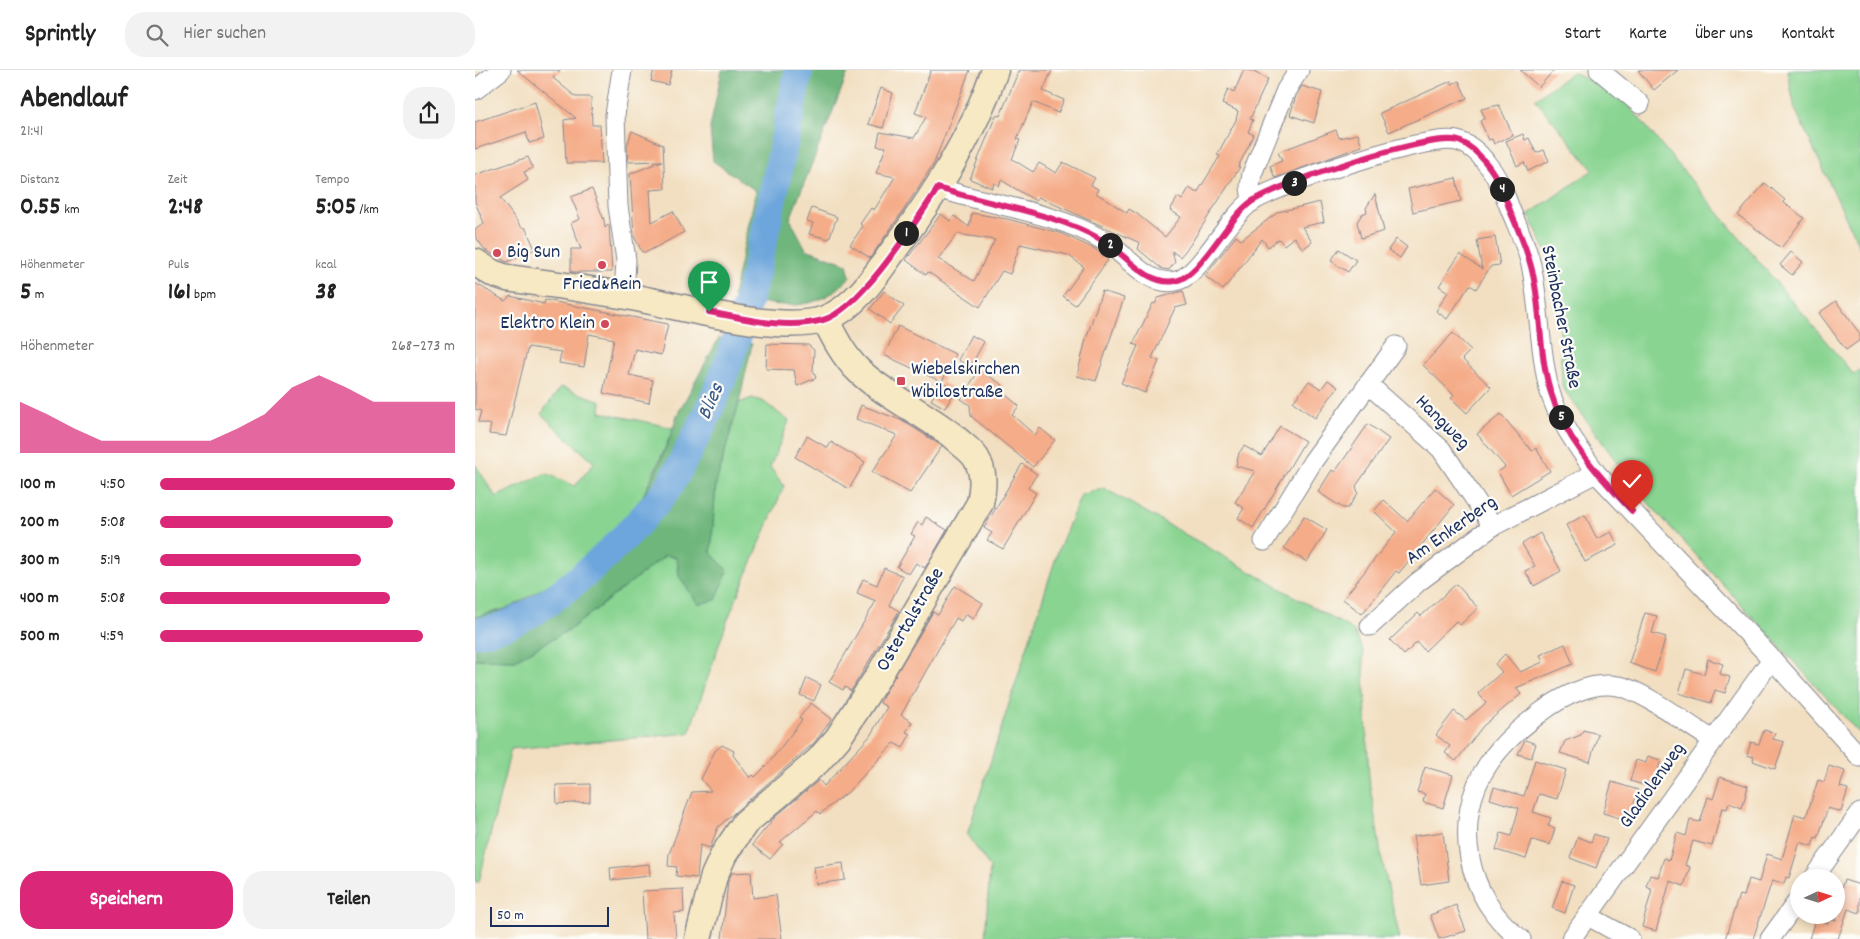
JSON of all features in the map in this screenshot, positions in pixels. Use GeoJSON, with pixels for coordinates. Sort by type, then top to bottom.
{"type":"FeatureCollection","features":[{"type":"Feature","properties":{"kind":"main road"},"geometry":{"type":"LineString","coordinates":[[475,262],[492,273],[507,278],[624,296],[767,322],[806,323],[825,319],[848,304],[878,272],[938,188],[969,134],[985,99],[995,70]]}},
{"type":"Feature","properties":{"kind":"main road","name":"Ostertalstraße"},"geometry":{"type":"LineString","coordinates":[[698,939],[714,876],[724,854],[745,823],[818,761],[838,738],[879,675],[975,511],[983,488],[983,474],[970,450],[940,426],[859,371],[847,357],[825,319]]}},
{"type":"Feature","properties":{"kind":"street"},"geometry":{"type":"LineString","coordinates":[[475,90],[501,70]]}},
{"type":"Feature","properties":{"kind":"street"},"geometry":{"type":"LineString","coordinates":[[622,70],[616,97],[615,125],[618,206],[626,260],[624,296]]}},
{"type":"Feature","properties":{"kind":"street"},"geometry":{"type":"LineString","coordinates":[[1252,202],[1251,174],[1286,90],[1299,70]]}},
{"type":"Feature","properties":{"kind":"street"},"geometry":{"type":"LineString","coordinates":[[1599,70],[1640,104]]}},
{"type":"Feature","properties":{"kind":"street","name":"Steinbacher Straße"},"geometry":{"type":"LineString","coordinates":[[938,188],[1076,225],[1106,242],[1155,280],[1164,282],[1176,281],[1187,277],[1196,268],[1227,225],[1252,202],[1271,191],[1421,142],[1459,142],[1474,150],[1488,164],[1502,188],[1531,262],[1539,314],[1541,347],[1550,390],[1557,409],[1572,438],[1596,473],[1771,659],[1860,758]]}},
{"type":"Feature","properties":{"kind":"street"},"geometry":{"type":"LineString","coordinates":[[1264,541],[1313,461],[1397,346]]}},
{"type":"Feature","properties":{"kind":"street","name":"Hangweg"},"geometry":{"type":"LineString","coordinates":[[1369,384],[1441,449],[1493,526]]}},
{"type":"Feature","properties":{"kind":"street","name":"Am Enkerberg"},"geometry":{"type":"LineString","coordinates":[[1370,626],[1418,582],[1493,526],[1596,473]]}},
{"type":"Feature","properties":{"kind":"street","name":"Gladiolenweg"},"geometry":{"type":"LineString","coordinates":[[1571,939],[1771,659]]}},
{"type":"Feature","properties":{"kind":"street"},"geometry":{"type":"LineString","coordinates":[[1521,939],[1501,920],[1488,903],[1470,860],[1466,839],[1469,812],[1475,787],[1488,764],[1506,741],[1550,706],[1576,692],[1605,685],[1627,688],[1713,740]]}},
{"type":"Feature","properties":{"kind":"street"},"geometry":{"type":"LineString","coordinates":[[1820,869],[1860,813]]}},
{"type":"Feature","properties":{"kind":"street"},"geometry":{"type":"LineString","coordinates":[[1770,939],[1790,911]]}},
{"type":"Feature","properties":{"kind":"street"},"geometry":{"type":"LineString","coordinates":[[1589,916],[1630,939]]}},
{"type":"Feature","properties":{"kind":"green space"},"geometry":{"type":"Polygon","coordinates":[[[722,70],[849,70],[790,219],[806,249],[847,264],[850,277],[824,298],[810,303],[781,305],[733,296],[756,191],[713,161],[710,128],[722,70]]]}},
{"type":"Feature","properties":{"kind":"green space"},"geometry":{"type":"Polygon","coordinates":[[[1787,70],[1860,70],[1860,248],[1795,109],[1787,70]]]}},
{"type":"Feature","properties":{"kind":"green space"},"geometry":{"type":"Polygon","coordinates":[[[1573,72],[1624,100],[1854,375],[1860,369],[1860,734],[1640,494],[1562,387],[1559,306],[1551,263],[1529,214],[1593,170],[1535,99],[1573,72]]]}},
{"type":"Feature","properties":{"kind":"green space"},"geometry":{"type":"Polygon","coordinates":[[[719,338],[752,344],[739,403],[716,483],[711,553],[728,571],[716,600],[698,604],[679,576],[677,558],[666,555],[572,628],[515,660],[475,659],[475,617],[512,607],[547,587],[601,544],[632,512],[652,479],[667,445],[677,415],[719,338]]]}},
{"type":"Feature","properties":{"kind":"green space"},"geometry":{"type":"Polygon","coordinates":[[[561,387],[601,401],[600,412],[674,428],[643,496],[604,543],[555,581],[511,607],[475,617],[475,464],[496,497],[546,473],[575,486],[594,463],[541,414],[561,387]]]}},
{"type":"Feature","properties":{"kind":"green space"},"geometry":{"type":"Polygon","coordinates":[[[752,398],[764,402],[789,421],[770,467],[784,486],[727,621],[689,733],[511,749],[479,882],[475,882],[475,659],[515,660],[572,628],[666,555],[677,558],[679,576],[711,553],[716,483],[739,403],[752,398]]]}},
{"type":"Feature","properties":{"kind":"green space"},"geometry":{"type":"Polygon","coordinates":[[[1104,488],[1353,630],[1363,650],[1369,780],[1382,860],[1400,939],[985,939],[990,867],[967,835],[1058,551],[1081,495],[1104,488]]]}},
{"type":"Feature","properties":{"kind":"building"},"geometry":{"type":"Polygon","coordinates":[[[517,70],[561,70],[553,78],[576,97],[591,97],[592,125],[600,125],[602,163],[566,163],[564,120],[576,118],[517,70]]]}},
{"type":"Feature","properties":{"kind":"building"},"geometry":{"type":"Polygon","coordinates":[[[654,70],[672,70],[668,85],[651,81],[654,70]]]}},
{"type":"Feature","properties":{"kind":"building"},"geometry":{"type":"Polygon","coordinates":[[[931,70],[970,70],[934,163],[870,258],[850,245],[863,226],[860,224],[871,208],[874,210],[895,177],[876,173],[886,147],[877,146],[880,132],[914,138],[926,117],[915,113],[931,70]]]}},
{"type":"Feature","properties":{"kind":"building"},"geometry":{"type":"Polygon","coordinates":[[[1019,70],[1052,70],[1043,91],[1064,100],[1058,113],[1033,102],[1017,139],[1020,140],[1012,159],[1033,172],[1039,163],[1056,173],[1063,162],[1095,178],[1091,185],[1098,189],[1096,193],[1127,213],[1129,209],[1136,213],[1165,237],[1181,217],[1170,210],[1178,197],[1182,200],[1189,188],[1197,193],[1220,156],[1217,155],[1236,120],[1238,111],[1222,104],[1228,89],[1234,92],[1244,70],[1249,70],[1268,79],[1250,119],[1253,120],[1248,132],[1254,135],[1238,167],[1240,167],[1190,245],[1180,257],[1172,251],[1175,262],[1169,270],[1162,269],[1138,249],[1140,243],[1038,197],[1036,201],[1001,180],[999,186],[994,183],[992,188],[970,179],[996,115],[1000,116],[1019,70]]]}},
{"type":"Feature","properties":{"kind":"building"},"geometry":{"type":"Polygon","coordinates":[[[1520,70],[1554,70],[1539,87],[1520,70]]]}},
{"type":"Feature","properties":{"kind":"building"},"geometry":{"type":"Polygon","coordinates":[[[1638,70],[1678,70],[1654,90],[1638,70]]]}},
{"type":"Feature","properties":{"kind":"building"},"geometry":{"type":"Polygon","coordinates":[[[1451,81],[1452,84],[1459,81],[1467,98],[1389,132],[1380,113],[1451,81]]]}},
{"type":"Feature","properties":{"kind":"building"},"geometry":{"type":"Polygon","coordinates":[[[1302,86],[1322,92],[1314,123],[1290,115],[1296,96],[1302,86]]]}},
{"type":"Feature","properties":{"kind":"building"},"geometry":{"type":"Polygon","coordinates":[[[881,88],[893,93],[883,128],[868,124],[881,88]]]}},
{"type":"Feature","properties":{"kind":"building"},"geometry":{"type":"Polygon","coordinates":[[[535,102],[544,139],[529,143],[526,132],[475,149],[475,122],[535,102]]]}},
{"type":"Feature","properties":{"kind":"building"},"geometry":{"type":"Polygon","coordinates":[[[1499,105],[1513,135],[1494,144],[1492,139],[1489,140],[1480,121],[1485,118],[1481,109],[1499,105]]]}},
{"type":"Feature","properties":{"kind":"building"},"geometry":{"type":"Polygon","coordinates":[[[1336,130],[1339,138],[1358,134],[1362,146],[1275,178],[1270,166],[1282,161],[1278,152],[1336,130]]]}},
{"type":"Feature","properties":{"kind":"building"},"geometry":{"type":"Polygon","coordinates":[[[632,131],[663,145],[665,189],[650,190],[652,222],[673,211],[684,232],[647,252],[642,252],[634,236],[630,174],[662,161],[628,162],[627,146],[632,131]]]}},
{"type":"Feature","properties":{"kind":"building"},"geometry":{"type":"Polygon","coordinates":[[[1523,134],[1525,140],[1529,138],[1536,153],[1544,150],[1549,161],[1528,171],[1524,162],[1517,166],[1506,141],[1523,134]]]}},
{"type":"Feature","properties":{"kind":"building"},"geometry":{"type":"Polygon","coordinates":[[[528,157],[533,168],[524,172],[528,180],[500,198],[522,228],[525,227],[535,249],[507,262],[485,250],[475,236],[475,230],[484,223],[475,202],[475,175],[528,157]]]}},
{"type":"Feature","properties":{"kind":"building"},"geometry":{"type":"Polygon","coordinates":[[[1456,178],[1461,201],[1413,212],[1408,189],[1456,178]]]}},
{"type":"Feature","properties":{"kind":"building"},"geometry":{"type":"Polygon","coordinates":[[[1765,183],[1785,200],[1783,202],[1804,218],[1781,248],[1738,215],[1765,183]]]}},
{"type":"Feature","properties":{"kind":"building"},"geometry":{"type":"Polygon","coordinates":[[[592,189],[604,220],[605,228],[609,224],[612,272],[571,272],[571,249],[581,249],[571,223],[580,219],[571,197],[592,189]]]}},
{"type":"Feature","properties":{"kind":"building"},"geometry":{"type":"Polygon","coordinates":[[[1375,194],[1384,231],[1361,238],[1357,222],[1362,214],[1367,212],[1366,208],[1375,194]]]}},
{"type":"Feature","properties":{"kind":"building"},"geometry":{"type":"Polygon","coordinates":[[[1320,202],[1324,222],[1302,227],[1312,242],[1303,249],[1294,237],[1284,245],[1279,239],[1268,247],[1262,239],[1223,290],[1205,276],[1236,236],[1241,240],[1278,212],[1320,202]]]}},
{"type":"Feature","properties":{"kind":"building"},"geometry":{"type":"Polygon","coordinates":[[[812,208],[837,217],[829,239],[809,234],[813,223],[807,221],[812,208]]]}},
{"type":"Feature","properties":{"kind":"building"},"geometry":{"type":"Polygon","coordinates":[[[972,213],[1007,219],[1060,233],[1095,249],[1108,260],[1075,305],[1063,296],[1084,267],[1068,255],[1020,244],[1010,274],[1002,271],[980,307],[928,272],[926,275],[906,260],[941,214],[950,221],[954,216],[969,227],[972,213]],[[957,234],[938,259],[974,281],[995,240],[957,234]]]}},
{"type":"Feature","properties":{"kind":"building"},"geometry":{"type":"Polygon","coordinates":[[[1495,237],[1500,265],[1491,266],[1476,289],[1470,285],[1447,319],[1436,311],[1448,292],[1439,286],[1460,254],[1482,269],[1477,240],[1495,237]]]}},
{"type":"Feature","properties":{"kind":"building"},"geometry":{"type":"Polygon","coordinates":[[[1396,239],[1407,247],[1400,258],[1388,250],[1396,239]]]}},
{"type":"Feature","properties":{"kind":"building"},"geometry":{"type":"Polygon","coordinates":[[[1339,249],[1356,260],[1348,272],[1331,261],[1339,249]]]}},
{"type":"Feature","properties":{"kind":"building"},"geometry":{"type":"Polygon","coordinates":[[[1791,252],[1803,262],[1792,275],[1780,265],[1791,252]]]}},
{"type":"Feature","properties":{"kind":"building"},"geometry":{"type":"Polygon","coordinates":[[[475,283],[505,301],[510,296],[544,304],[545,300],[668,324],[661,355],[635,349],[629,375],[653,380],[649,403],[603,393],[614,339],[589,334],[584,367],[559,363],[561,352],[528,347],[506,436],[489,434],[491,425],[478,422],[481,411],[475,409],[475,283]]]}},
{"type":"Feature","properties":{"kind":"building"},"geometry":{"type":"Polygon","coordinates":[[[884,291],[904,306],[890,324],[870,309],[884,291]]]}},
{"type":"Feature","properties":{"kind":"building"},"geometry":{"type":"Polygon","coordinates":[[[1102,291],[1124,298],[1096,381],[1077,376],[1086,339],[1102,291]]]}},
{"type":"Feature","properties":{"kind":"building"},"geometry":{"type":"Polygon","coordinates":[[[1183,291],[1187,305],[1175,308],[1152,358],[1159,361],[1145,393],[1121,383],[1138,346],[1133,344],[1153,303],[1155,304],[1158,298],[1183,291]]]}},
{"type":"Feature","properties":{"kind":"building"},"geometry":{"type":"Polygon","coordinates":[[[1836,301],[1860,334],[1860,340],[1846,350],[1819,313],[1836,301]]]}},
{"type":"Feature","properties":{"kind":"building"},"geometry":{"type":"Polygon","coordinates":[[[898,326],[955,354],[942,382],[884,355],[898,326]]]}},
{"type":"Feature","properties":{"kind":"building"},"geometry":{"type":"Polygon","coordinates":[[[1453,333],[1471,350],[1462,359],[1491,387],[1467,413],[1451,398],[1454,395],[1423,365],[1453,333]]]}},
{"type":"Feature","properties":{"kind":"building"},"geometry":{"type":"Polygon","coordinates":[[[971,335],[984,342],[970,367],[958,360],[971,335]]]}},
{"type":"Feature","properties":{"kind":"building"},"geometry":{"type":"Polygon","coordinates":[[[767,344],[808,345],[814,350],[813,370],[816,378],[797,386],[794,370],[766,369],[767,344]]]}},
{"type":"Feature","properties":{"kind":"building"},"geometry":{"type":"Polygon","coordinates":[[[979,370],[1003,385],[1000,390],[1019,406],[1012,415],[1035,435],[1040,428],[1055,440],[1033,467],[971,416],[970,405],[961,399],[979,370]]]}},
{"type":"Feature","properties":{"kind":"building"},"geometry":{"type":"Polygon","coordinates":[[[1328,380],[1338,387],[1315,418],[1293,402],[1309,381],[1321,389],[1328,380]]]}},
{"type":"Feature","properties":{"kind":"building"},"geometry":{"type":"Polygon","coordinates":[[[942,382],[956,390],[945,408],[931,400],[942,382]]]}},
{"type":"Feature","properties":{"kind":"building"},"geometry":{"type":"Polygon","coordinates":[[[861,405],[903,421],[942,446],[910,493],[872,472],[897,435],[856,419],[861,405]]]}},
{"type":"Feature","properties":{"kind":"building"},"geometry":{"type":"Polygon","coordinates":[[[1501,414],[1532,451],[1536,448],[1550,471],[1511,495],[1498,472],[1505,467],[1477,434],[1501,414]]]}},
{"type":"Feature","properties":{"kind":"building"},"geometry":{"type":"Polygon","coordinates":[[[1368,424],[1389,439],[1356,486],[1358,493],[1348,508],[1343,508],[1318,492],[1332,470],[1335,472],[1368,424]]]}},
{"type":"Feature","properties":{"kind":"building"},"geometry":{"type":"Polygon","coordinates":[[[1280,426],[1305,441],[1253,528],[1238,518],[1244,508],[1235,502],[1255,471],[1236,466],[1239,453],[1244,446],[1262,456],[1280,426]]]}},
{"type":"Feature","properties":{"kind":"building"},"geometry":{"type":"Polygon","coordinates":[[[807,436],[828,448],[831,442],[865,462],[849,489],[795,457],[807,436]]]}},
{"type":"Feature","properties":{"kind":"building"},"geometry":{"type":"Polygon","coordinates":[[[1022,464],[1037,474],[1028,488],[1036,493],[1003,549],[987,540],[992,533],[984,528],[1022,464]]]}},
{"type":"Feature","properties":{"kind":"building"},"geometry":{"type":"Polygon","coordinates":[[[1435,488],[1454,505],[1399,573],[1396,571],[1362,614],[1343,599],[1396,532],[1374,511],[1384,500],[1407,521],[1435,488]]]}},
{"type":"Feature","properties":{"kind":"building"},"geometry":{"type":"Polygon","coordinates":[[[1585,515],[1597,539],[1611,532],[1618,545],[1585,562],[1566,525],[1585,515]]]}},
{"type":"Feature","properties":{"kind":"building"},"geometry":{"type":"Polygon","coordinates":[[[1304,516],[1327,530],[1307,562],[1284,548],[1304,516]]]}},
{"type":"Feature","properties":{"kind":"building"},"geometry":{"type":"Polygon","coordinates":[[[926,517],[947,530],[925,568],[916,563],[909,574],[897,567],[915,536],[911,534],[918,522],[922,525],[926,517]]]}},
{"type":"Feature","properties":{"kind":"building"},"geometry":{"type":"Polygon","coordinates":[[[1540,533],[1561,571],[1534,586],[1525,571],[1535,566],[1522,544],[1540,533]]]}},
{"type":"Feature","properties":{"kind":"building"},"geometry":{"type":"Polygon","coordinates":[[[884,568],[903,576],[889,605],[899,611],[851,691],[845,687],[843,690],[829,682],[876,601],[857,593],[863,579],[877,585],[884,568]]]}},
{"type":"Feature","properties":{"kind":"building"},"geometry":{"type":"Polygon","coordinates":[[[1456,584],[1478,608],[1460,625],[1456,621],[1425,651],[1417,642],[1404,655],[1390,640],[1418,613],[1421,616],[1456,584]]]}},
{"type":"Feature","properties":{"kind":"building"},"geometry":{"type":"Polygon","coordinates":[[[955,586],[983,603],[973,619],[965,614],[961,621],[956,618],[901,715],[912,722],[906,732],[910,734],[903,748],[894,743],[848,792],[820,814],[817,811],[780,842],[783,844],[770,859],[752,845],[775,817],[819,780],[824,786],[870,736],[887,707],[880,703],[884,694],[933,612],[938,615],[955,586]]]}},
{"type":"Feature","properties":{"kind":"building"},"geometry":{"type":"Polygon","coordinates":[[[1645,613],[1657,616],[1652,633],[1666,637],[1655,672],[1629,663],[1645,613]]]}},
{"type":"Feature","properties":{"kind":"building"},"geometry":{"type":"Polygon","coordinates":[[[1565,644],[1573,664],[1516,688],[1521,694],[1483,726],[1456,761],[1445,753],[1450,746],[1436,735],[1454,711],[1466,720],[1486,703],[1478,693],[1502,672],[1495,664],[1505,654],[1520,672],[1543,662],[1540,655],[1565,644]]]}},
{"type":"Feature","properties":{"kind":"building"},"geometry":{"type":"Polygon","coordinates":[[[1708,659],[1723,664],[1720,674],[1730,677],[1725,693],[1715,690],[1711,703],[1679,693],[1686,669],[1704,674],[1708,659]]]}},
{"type":"Feature","properties":{"kind":"building"},"geometry":{"type":"Polygon","coordinates":[[[807,678],[821,685],[814,701],[800,695],[807,678]]]}},
{"type":"Feature","properties":{"kind":"building"},"geometry":{"type":"Polygon","coordinates":[[[811,703],[832,719],[814,743],[718,827],[710,848],[700,845],[697,878],[676,876],[677,867],[668,866],[669,854],[692,792],[711,791],[701,779],[715,751],[722,745],[734,751],[733,755],[750,778],[753,775],[755,777],[768,764],[802,720],[799,718],[811,703]]]}},
{"type":"Feature","properties":{"kind":"building"},"geometry":{"type":"Polygon","coordinates":[[[1583,730],[1598,734],[1590,762],[1560,753],[1565,741],[1581,735],[1583,730]]]}},
{"type":"Feature","properties":{"kind":"building"},"geometry":{"type":"Polygon","coordinates":[[[1764,730],[1775,733],[1773,739],[1784,742],[1775,769],[1753,761],[1754,757],[1747,755],[1751,742],[1759,744],[1764,730]]]}},
{"type":"Feature","properties":{"kind":"building"},"geometry":{"type":"Polygon","coordinates":[[[1525,740],[1536,744],[1531,758],[1518,754],[1525,740]]]}},
{"type":"Feature","properties":{"kind":"building"},"geometry":{"type":"Polygon","coordinates":[[[1648,756],[1661,760],[1653,788],[1630,781],[1636,760],[1646,763],[1648,756]]]}},
{"type":"Feature","properties":{"kind":"building"},"geometry":{"type":"Polygon","coordinates":[[[1535,760],[1566,770],[1557,799],[1539,794],[1533,812],[1551,818],[1548,826],[1555,828],[1550,845],[1532,840],[1526,859],[1496,850],[1501,833],[1511,836],[1519,808],[1490,799],[1494,787],[1524,796],[1535,760]]]}},
{"type":"Feature","properties":{"kind":"building"},"geometry":{"type":"Polygon","coordinates":[[[1829,766],[1845,771],[1840,787],[1848,789],[1841,812],[1828,808],[1818,838],[1815,837],[1812,846],[1800,842],[1792,869],[1790,869],[1789,878],[1786,877],[1784,884],[1772,881],[1753,939],[1725,939],[1739,895],[1744,896],[1749,879],[1759,882],[1767,854],[1782,859],[1795,814],[1806,817],[1818,780],[1824,782],[1829,766]]]}},
{"type":"Feature","properties":{"kind":"building"},"geometry":{"type":"Polygon","coordinates":[[[1425,767],[1453,775],[1443,808],[1423,802],[1425,794],[1417,792],[1425,767]]]}},
{"type":"Feature","properties":{"kind":"building"},"geometry":{"type":"Polygon","coordinates":[[[1720,777],[1748,786],[1742,808],[1729,803],[1727,809],[1722,808],[1712,846],[1693,841],[1685,865],[1690,867],[1684,886],[1670,881],[1656,931],[1642,927],[1652,889],[1646,886],[1650,875],[1658,877],[1664,858],[1669,860],[1677,833],[1686,836],[1690,820],[1700,822],[1708,797],[1713,799],[1720,777]]]}},
{"type":"Feature","properties":{"kind":"building"},"geometry":{"type":"Polygon","coordinates":[[[1612,782],[1638,790],[1629,821],[1603,813],[1612,782]]]}},
{"type":"Feature","properties":{"kind":"building"},"geometry":{"type":"Polygon","coordinates":[[[590,784],[590,802],[557,804],[556,785],[590,784]]]}},
{"type":"Feature","properties":{"kind":"building"},"geometry":{"type":"Polygon","coordinates":[[[1443,832],[1449,881],[1421,885],[1413,836],[1443,832]]]}},
{"type":"Feature","properties":{"kind":"building"},"geometry":{"type":"Polygon","coordinates":[[[1594,834],[1607,839],[1596,868],[1570,858],[1578,837],[1591,842],[1594,834]]]}},
{"type":"Feature","properties":{"kind":"building"},"geometry":{"type":"Polygon","coordinates":[[[843,863],[845,880],[816,884],[814,867],[843,863]]]}},
{"type":"Feature","properties":{"kind":"building"},"geometry":{"type":"Polygon","coordinates":[[[649,864],[650,876],[611,880],[610,868],[649,864]]]}},
{"type":"Feature","properties":{"kind":"building"},"geometry":{"type":"Polygon","coordinates":[[[751,872],[753,898],[776,895],[782,939],[722,939],[728,881],[732,873],[751,872]]]}},
{"type":"Feature","properties":{"kind":"building"},"geometry":{"type":"Polygon","coordinates":[[[1845,880],[1860,885],[1860,913],[1848,909],[1845,918],[1845,880]]]}},
{"type":"Feature","properties":{"kind":"building"},"geometry":{"type":"Polygon","coordinates":[[[1562,881],[1574,885],[1565,913],[1552,908],[1562,881]]]}},
{"type":"Feature","properties":{"kind":"building"},"geometry":{"type":"Polygon","coordinates":[[[683,889],[684,912],[674,913],[676,939],[645,939],[642,891],[683,889]]]}},
{"type":"Feature","properties":{"kind":"building"},"geometry":{"type":"Polygon","coordinates":[[[1456,905],[1466,931],[1439,939],[1430,915],[1456,905]]]}},
{"type":"Feature","properties":{"kind":"building"},"geometry":{"type":"Polygon","coordinates":[[[1814,924],[1843,924],[1838,939],[1809,939],[1814,924]]]}},
{"type":"Feature","properties":{"kind":"waterway","name":"Blies"},"geometry":{"type":"LineString","coordinates":[[475,633],[504,626],[518,620],[544,605],[568,587],[591,569],[626,536],[658,500],[673,479],[713,402],[731,356],[758,262],[799,70]]}},
{"type":"Feature","properties":{"kind":"place","name":"Big Sun"},"geometry":{"type":"Point","coordinates":[497,253]}},
{"type":"Feature","properties":{"kind":"place","name":"Fried&Rein"},"geometry":{"type":"Point","coordinates":[602,265]}},
{"type":"Feature","properties":{"kind":"place","name":"Elektro Klein"},"geometry":{"type":"Point","coordinates":[605,324]}},
{"type":"Feature","properties":{"kind":"place","name":"Wiebelskirchen Wibilostraße"},"geometry":{"type":"Point","coordinates":[901,381]}},
{"type":"Feature","properties":{"kind":"route"},"geometry":{"type":"LineString","coordinates":[[709,312],[783,324],[806,323],[825,319],[838,312],[878,272],[938,188],[1076,225],[1106,242],[1155,280],[1164,282],[1176,281],[1187,277],[1196,268],[1227,225],[1241,210],[1271,191],[1421,142],[1448,140],[1459,142],[1474,150],[1488,164],[1502,188],[1531,262],[1539,314],[1541,347],[1550,390],[1557,409],[1572,438],[1596,473],[1632,511]]}}]}
